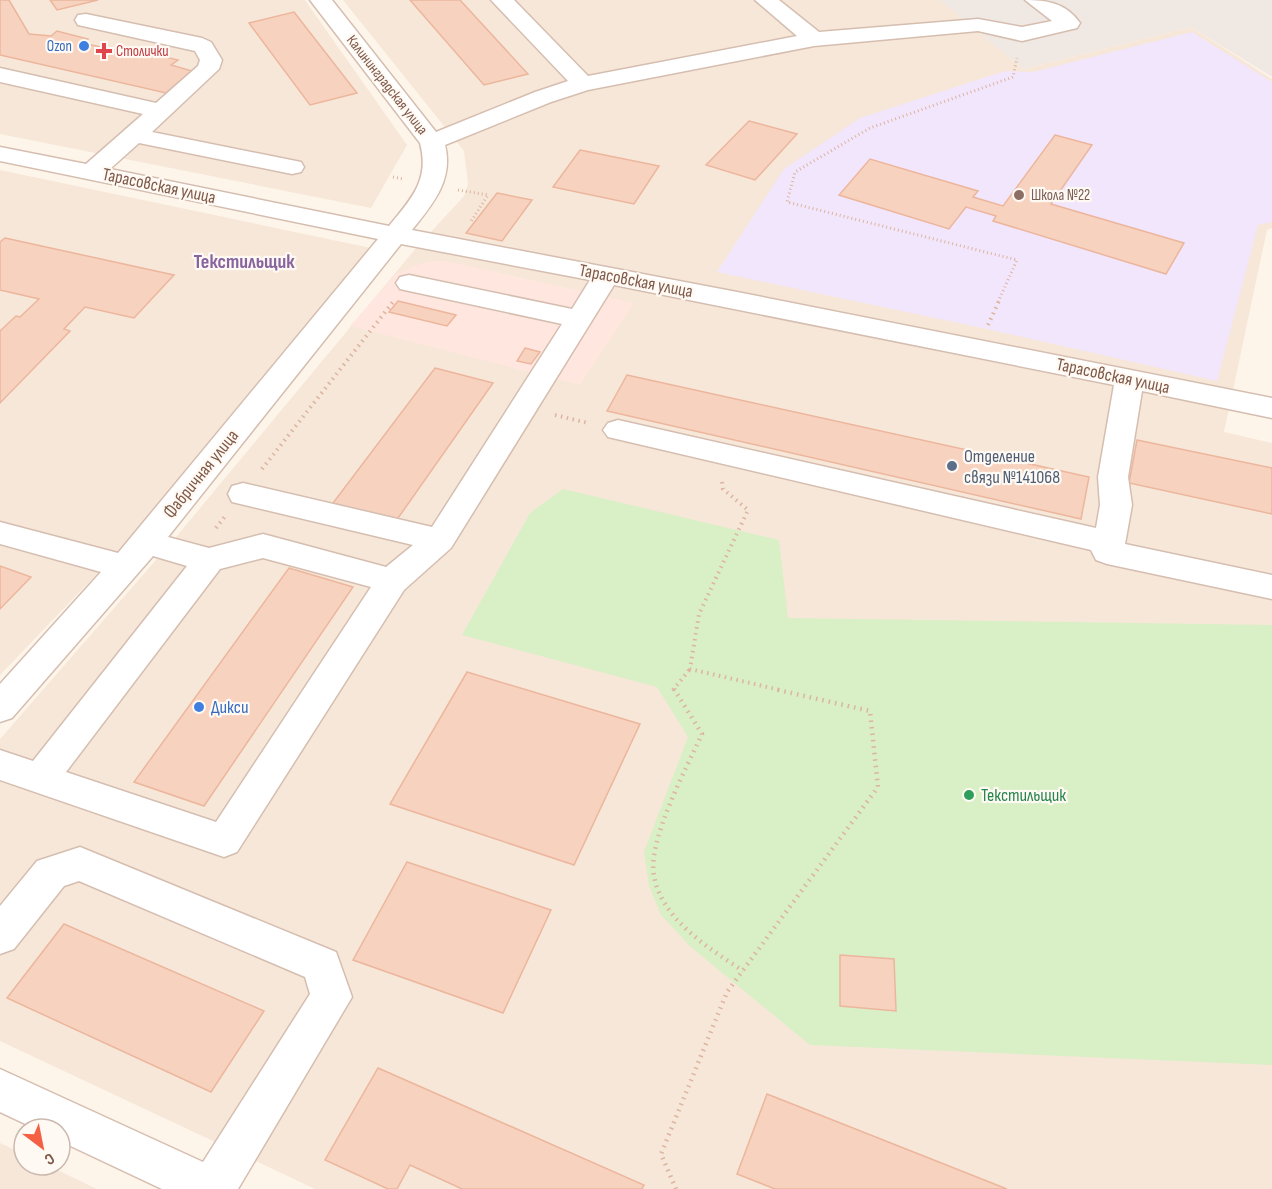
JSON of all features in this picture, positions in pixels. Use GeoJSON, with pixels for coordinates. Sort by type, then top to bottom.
{"type":"FeatureCollection","features":[{"type":"Feature","properties":{"kind":"street","name":"Калининградская улица"},"geometry":{"type":"LineString","coordinates":[[321,0],[432,142],[438,156],[433,185],[395,235]]}},
{"type":"Feature","properties":{"kind":"street"},"geometry":{"type":"LineString","coordinates":[[502,0],[583,84]]}},
{"type":"Feature","properties":{"kind":"street"},"geometry":{"type":"LineString","coordinates":[[766,0],[814,39]]}},
{"type":"Feature","properties":{"kind":"street"},"geometry":{"type":"LineString","coordinates":[[432,142],[543,97],[583,84],[814,39],[978,25],[1022,34],[1069,23],[1036,0]]}},
{"type":"Feature","properties":{"kind":"street"},"geometry":{"type":"LineString","coordinates":[[86,20],[194,44],[208,53],[211,60],[208,69],[92,172]]}},
{"type":"Feature","properties":{"kind":"street"},"geometry":{"type":"LineString","coordinates":[[0,75],[161,111]]}},
{"type":"Feature","properties":{"kind":"street"},"geometry":{"type":"LineString","coordinates":[[134,135],[292,167]]}},
{"type":"Feature","properties":{"kind":"street","name":"Тарасовская улица"},"geometry":{"type":"LineString","coordinates":[[0,154],[395,235],[978,348],[1272,408]]}},
{"type":"Feature","properties":{"kind":"street","name":"Фабричная улица"},"geometry":{"type":"LineString","coordinates":[[0,708],[135,555],[395,235]]}},
{"type":"Feature","properties":{"kind":"street"},"geometry":{"type":"LineString","coordinates":[[0,765],[224,841],[392,581],[440,540],[607,275]]}},
{"type":"Feature","properties":{"kind":"street"},"geometry":{"type":"LineString","coordinates":[[409,283],[579,319]]}},
{"type":"Feature","properties":{"kind":"street"},"geometry":{"type":"LineString","coordinates":[[1129,379],[1113,477],[1116,505],[1107,552],[1272,587]]}},
{"type":"Feature","properties":{"kind":"street"},"geometry":{"type":"LineString","coordinates":[[618,430],[1109,543]]}},
{"type":"Feature","properties":{"kind":"street"},"geometry":{"type":"LineString","coordinates":[[243,494],[440,540]]}},
{"type":"Feature","properties":{"kind":"street"},"geometry":{"type":"LineString","coordinates":[[0,533],[135,555],[208,560],[263,546],[392,581]]}},
{"type":"Feature","properties":{"kind":"street"},"geometry":{"type":"LineString","coordinates":[[40,779],[208,560]]}},
{"type":"Feature","properties":{"kind":"street"},"geometry":{"type":"LineString","coordinates":[[0,936],[51,873],[80,864],[322,965],[331,997],[212,1189],[0,1090]]}},
{"type":"Feature","properties":{"kind":"path"},"geometry":{"type":"LineString","coordinates":[[978,348],[1017,260],[787,202],[795,172],[870,128],[1013,77],[1022,34]]}},
{"type":"Feature","properties":{"kind":"path"},"geometry":{"type":"LineString","coordinates":[[524,408],[618,430]]}},
{"type":"Feature","properties":{"kind":"path"},"geometry":{"type":"LineString","coordinates":[[743,970],[706,946],[680,923],[664,898],[654,875],[654,851],[702,734],[673,690],[690,669],[699,614],[748,510]]}},
{"type":"Feature","properties":{"kind":"path"},"geometry":{"type":"LineString","coordinates":[[676,1189],[661,1154],[727,992],[878,787],[870,711],[690,669]]}},
{"type":"Feature","properties":{"kind":"shaded area"},"geometry":{"type":"Polygon","coordinates":[[[0,0],[305,0],[407,145],[371,208],[0,134],[0,0]]]}},
{"type":"Feature","properties":{"kind":"shaded area"},"geometry":{"type":"Polygon","coordinates":[[[343,0],[940,0],[1023,69],[1191,27],[1272,79],[1272,228],[1267,230],[1224,432],[1272,443],[1272,1189],[315,1189],[0,1041],[0,739],[176,537],[416,248],[464,196],[468,184],[464,151],[343,0]]]}},
{"type":"Feature","properties":{"kind":"shaded area"},"geometry":{"type":"Polygon","coordinates":[[[940,0],[1272,0],[1272,77],[1191,27],[1023,69],[940,0]]]}},
{"type":"Feature","properties":{"kind":"shaded area","name":"Школа №22"},"geometry":{"type":"Polygon","coordinates":[[[1192,32],[1272,82],[1272,222],[1258,225],[1217,381],[987,329],[717,272],[784,169],[860,118],[1005,71],[1033,72],[1192,32]]]}},
{"type":"Feature","properties":{"kind":"shaded area"},"geometry":{"type":"Polygon","coordinates":[[[0,170],[371,248],[142,527],[0,675],[0,170]]]}},
{"type":"Feature","properties":{"kind":"shaded area"},"geometry":{"type":"Polygon","coordinates":[[[432,261],[446,261],[634,303],[580,385],[350,326],[396,274],[432,261]]]}},
{"type":"Feature","properties":{"kind":"shaded area"},"geometry":{"type":"Polygon","coordinates":[[[0,1143],[12,1148],[12,1177],[72,1177],[97,1189],[0,1189],[0,1143]]]}},
{"type":"Feature","properties":{"kind":"green space","name":"Текстильщик"},"geometry":{"type":"Polygon","coordinates":[[[563,489],[779,540],[788,618],[1272,625],[1272,1065],[810,1045],[692,948],[661,915],[649,886],[644,852],[688,737],[657,687],[462,635],[530,513],[563,489]]]}},
{"type":"Feature","properties":{"kind":"building"},"geometry":{"type":"Polygon","coordinates":[[[0,0],[9,0],[29,34],[51,36],[57,31],[88,39],[82,43],[143,56],[149,53],[178,60],[171,65],[192,71],[166,93],[0,55],[0,0]]]}},
{"type":"Feature","properties":{"kind":"building"},"geometry":{"type":"Polygon","coordinates":[[[50,0],[98,0],[57,10],[50,0]]]}},
{"type":"Feature","properties":{"kind":"building"},"geometry":{"type":"Polygon","coordinates":[[[410,0],[460,0],[528,74],[484,85],[410,0]]]}},
{"type":"Feature","properties":{"kind":"building"},"geometry":{"type":"Polygon","coordinates":[[[294,12],[357,93],[310,105],[249,23],[294,12]]]}},
{"type":"Feature","properties":{"kind":"building"},"geometry":{"type":"Polygon","coordinates":[[[749,121],[797,134],[755,180],[706,165],[749,121]]]}},
{"type":"Feature","properties":{"kind":"building"},"geometry":{"type":"Polygon","coordinates":[[[1055,135],[1092,145],[1051,204],[1184,243],[1166,274],[993,221],[996,216],[966,207],[949,229],[839,195],[870,159],[978,191],[973,197],[1003,206],[1055,135]]]}},
{"type":"Feature","properties":{"kind":"building"},"geometry":{"type":"Polygon","coordinates":[[[580,150],[659,166],[634,204],[553,187],[580,150]]]}},
{"type":"Feature","properties":{"kind":"building"},"geometry":{"type":"Polygon","coordinates":[[[497,193],[532,200],[502,241],[466,233],[497,193]]]}},
{"type":"Feature","properties":{"kind":"building"},"geometry":{"type":"Polygon","coordinates":[[[5,238],[174,275],[134,318],[85,307],[64,329],[70,331],[0,403],[0,331],[16,316],[20,317],[39,299],[0,290],[0,242],[5,238]]]}},
{"type":"Feature","properties":{"kind":"building"},"geometry":{"type":"Polygon","coordinates":[[[398,301],[456,315],[447,326],[389,312],[398,301]]]}},
{"type":"Feature","properties":{"kind":"building"},"geometry":{"type":"Polygon","coordinates":[[[525,348],[540,352],[531,364],[517,361],[525,348]]]}},
{"type":"Feature","properties":{"kind":"building"},"geometry":{"type":"Polygon","coordinates":[[[435,368],[493,383],[396,521],[333,503],[435,368]]]}},
{"type":"Feature","properties":{"kind":"building"},"geometry":{"type":"Polygon","coordinates":[[[627,375],[1089,477],[1081,519],[607,411],[627,375]]]}},
{"type":"Feature","properties":{"kind":"building"},"geometry":{"type":"Polygon","coordinates":[[[1137,440],[1272,468],[1272,514],[1129,483],[1137,440]]]}},
{"type":"Feature","properties":{"kind":"building"},"geometry":{"type":"Polygon","coordinates":[[[0,566],[31,577],[0,609],[0,566]]]}},
{"type":"Feature","properties":{"kind":"building"},"geometry":{"type":"Polygon","coordinates":[[[289,568],[353,587],[204,806],[134,782],[289,568]]]}},
{"type":"Feature","properties":{"kind":"building"},"geometry":{"type":"Polygon","coordinates":[[[467,672],[640,724],[574,865],[390,804],[467,672]]]}},
{"type":"Feature","properties":{"kind":"building"},"geometry":{"type":"Polygon","coordinates":[[[407,862],[551,910],[503,1013],[353,960],[407,862]]]}},
{"type":"Feature","properties":{"kind":"building"},"geometry":{"type":"Polygon","coordinates":[[[64,924],[264,1011],[211,1092],[7,998],[64,924]]]}},
{"type":"Feature","properties":{"kind":"building"},"geometry":{"type":"Polygon","coordinates":[[[840,955],[894,959],[896,1011],[840,1006],[840,955]]]}},
{"type":"Feature","properties":{"kind":"building"},"geometry":{"type":"Polygon","coordinates":[[[378,1068],[644,1185],[642,1189],[462,1189],[410,1165],[397,1189],[388,1189],[325,1160],[378,1068]]]}},
{"type":"Feature","properties":{"kind":"building"},"geometry":{"type":"Polygon","coordinates":[[[767,1094],[1007,1189],[775,1189],[737,1174],[767,1094]]]}},
{"type":"Feature","properties":{"kind":"place","name":"Ozon"},"geometry":{"type":"Point","coordinates":[84,46]}},
{"type":"Feature","properties":{"kind":"place","name":"Столички"},"geometry":{"type":"Point","coordinates":[104,51]}},
{"type":"Feature","properties":{"kind":"place","name":"Школа №22"},"geometry":{"type":"Point","coordinates":[1019,195]}},
{"type":"Feature","properties":{"kind":"place","name":"Отделение связи №141068"},"geometry":{"type":"Point","coordinates":[952,466]}},
{"type":"Feature","properties":{"kind":"place","name":"Дикси"},"geometry":{"type":"Point","coordinates":[199,707]}},
{"type":"Feature","properties":{"kind":"place","name":"Текстильщик"},"geometry":{"type":"Point","coordinates":[969,795]}},
{"type":"Feature","properties":{"kind":"district","name":"Текстильщик"},"geometry":{"type":"Point","coordinates":[244,262]}}]}
